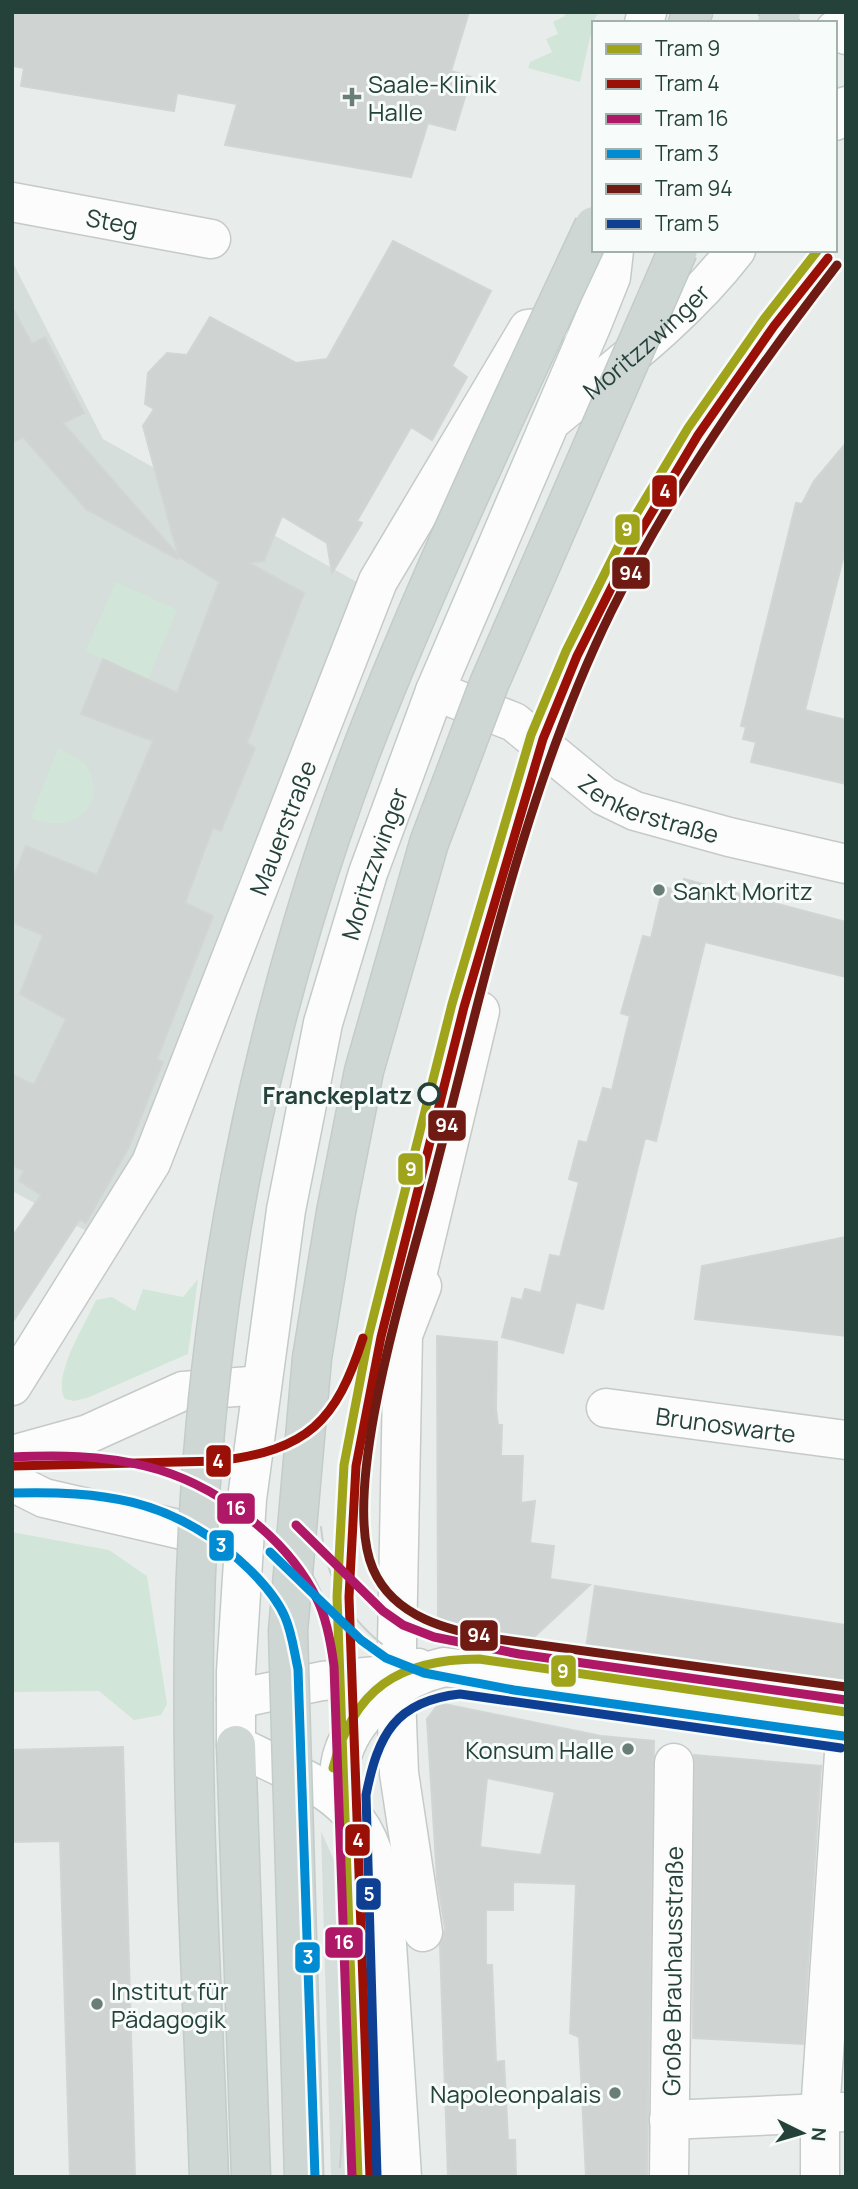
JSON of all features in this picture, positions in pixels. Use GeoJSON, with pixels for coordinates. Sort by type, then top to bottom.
{"type":"FeatureCollection","features":[{"type":"Feature","properties":{"kind":"main road"},"geometry":{"type":"LineString","coordinates":[[209,2177],[195,1786],[194,1627],[213,1368],[244,1155],[288,979],[333,834],[380,702],[458,518],[592,230]]}},
{"type":"Feature","properties":{"kind":"main road"},"geometry":{"type":"LineString","coordinates":[[304,2177],[288,1631],[312,1358],[336,1212],[364,1071],[429,843],[489,684],[677,252]]}},
{"type":"Feature","properties":{"kind":"main road"},"geometry":{"type":"LineString","coordinates":[[236,1745],[250,2177]]}},
{"type":"Feature","properties":{"kind":"street"},"geometry":{"type":"LineString","coordinates":[[766,12],[787,21]]}},
{"type":"Feature","properties":{"kind":"street","name":"Steg"},"geometry":{"type":"LineString","coordinates":[[12,202],[211,239]]}},
{"type":"Feature","properties":{"kind":"street","name":"Moritzzwinger"},"geometry":{"type":"LineString","coordinates":[[262,1385],[286,1210],[323,1023],[368,873],[435,691],[611,277],[614,252]]}},
{"type":"Feature","properties":{"kind":"street","name":"Moritzzwinger"},"geometry":{"type":"LineString","coordinates":[[548,424],[658,333],[713,280],[734,252]]}},
{"type":"Feature","properties":{"kind":"street","name":"Mauerstraße"},"geometry":{"type":"LineString","coordinates":[[12,1386],[151,1163],[379,581],[528,329],[593,322]]}},
{"type":"Feature","properties":{"kind":"street","name":"Zenkerstraße"},"geometry":{"type":"LineString","coordinates":[[435,691],[514,722],[604,796],[635,811],[729,837],[846,864]]}},
{"type":"Feature","properties":{"kind":"street"},"geometry":{"type":"LineString","coordinates":[[423,1932],[399,1773],[398,1680],[410,1318],[480,1011]]}},
{"type":"Feature","properties":{"kind":"street"},"geometry":{"type":"LineString","coordinates":[[12,1455],[88,1434],[183,1391],[262,1385],[243,1544],[236,1745],[337,1797],[369,1841],[382,1880],[402,2177]]}},
{"type":"Feature","properties":{"kind":"street","name":"Brunoswarte"},"geometry":{"type":"LineString","coordinates":[[606,1408],[846,1440]]}},
{"type":"Feature","properties":{"kind":"street"},"geometry":{"type":"LineString","coordinates":[[12,1482],[44,1499],[243,1544]]}},
{"type":"Feature","properties":{"kind":"street"},"geometry":{"type":"LineString","coordinates":[[337,1797],[342,1753],[357,1726],[398,1680],[427,1666],[846,1721],[833,2112],[820,2177]]}},
{"type":"Feature","properties":{"kind":"street"},"geometry":{"type":"LineString","coordinates":[[236,1699],[345,1680],[398,1680]]}},
{"type":"Feature","properties":{"kind":"street","name":"Große Brauhausstraße"},"geometry":{"type":"LineString","coordinates":[[669,2177],[674,1763]]}},
{"type":"Feature","properties":{"kind":"street"},"geometry":{"type":"LineString","coordinates":[[669,2120],[833,2112]]}},
{"type":"Feature","properties":{"kind":"shaded area"},"geometry":{"type":"Polygon","coordinates":[[[12,261],[103,439],[362,585],[147,1133],[90,1233],[12,1191],[12,261]]]}},
{"type":"Feature","properties":{"kind":"shaded area"},"geometry":{"type":"Polygon","coordinates":[[[321,1831],[352,1901],[360,1938],[367,2177],[331,2177],[321,1831]]]}},
{"type":"Feature","properties":{"kind":"green space"},"geometry":{"type":"Polygon","coordinates":[[[564,12],[599,12],[592,21],[580,82],[528,68],[530,62],[552,52],[546,39],[558,34],[553,22],[565,16],[564,12]]]}},
{"type":"Feature","properties":{"kind":"green space"},"geometry":{"type":"Polygon","coordinates":[[[116,582],[177,610],[147,680],[86,651],[116,582]]]}},
{"type":"Feature","properties":{"kind":"green space"},"geometry":{"type":"Polygon","coordinates":[[[58,748],[85,763],[92,779],[93,793],[90,804],[83,813],[73,820],[61,823],[31,818],[58,748]]]}},
{"type":"Feature","properties":{"kind":"green space"},"geometry":{"type":"Polygon","coordinates":[[[198,1279],[188,1354],[87,1398],[74,1401],[65,1399],[62,1389],[66,1364],[96,1300],[112,1297],[135,1311],[143,1289],[183,1297],[198,1279]]]}},
{"type":"Feature","properties":{"kind":"green space"},"geometry":{"type":"Polygon","coordinates":[[[12,1532],[109,1550],[147,1576],[167,1704],[161,1715],[134,1720],[99,1691],[12,1692],[12,1532]]]}},
{"type":"Feature","properties":{"kind":"building","name":"Saale-Klinik Halle"},"geometry":{"type":"Polygon","coordinates":[[[12,12],[469,12],[451,71],[471,77],[455,130],[428,123],[411,177],[225,145],[237,104],[177,93],[174,111],[21,86],[24,68],[12,66],[12,12]]]}},
{"type":"Feature","properties":{"kind":"building"},"geometry":{"type":"Polygon","coordinates":[[[393,241],[491,291],[452,366],[467,377],[432,440],[411,427],[357,521],[362,523],[332,573],[327,543],[282,516],[264,561],[249,563],[304,593],[247,743],[255,748],[221,831],[213,827],[185,903],[213,916],[157,1059],[163,1062],[129,1147],[86,1223],[80,1219],[12,1323],[12,1237],[41,1195],[19,1181],[24,1171],[12,1165],[12,1074],[34,1085],[66,1019],[20,994],[43,935],[12,922],[12,881],[26,846],[97,875],[153,741],[81,714],[103,659],[177,693],[219,582],[179,557],[177,559],[86,509],[23,437],[12,443],[12,307],[32,344],[45,337],[84,413],[63,423],[178,555],[143,426],[154,409],[145,404],[148,373],[167,353],[187,355],[210,317],[296,363],[327,359],[393,241]]]}},
{"type":"Feature","properties":{"kind":"building"},"geometry":{"type":"Polygon","coordinates":[[[846,443],[846,547],[805,710],[846,720],[846,784],[751,762],[756,742],[743,739],[746,727],[741,726],[796,503],[802,504],[814,481],[846,443]]]}},
{"type":"Feature","properties":{"kind":"building"},"geometry":{"type":"Polygon","coordinates":[[[684,879],[846,922],[846,977],[705,942],[656,1141],[645,1138],[603,1309],[576,1302],[563,1353],[502,1337],[512,1298],[522,1300],[525,1289],[541,1293],[550,1255],[560,1257],[579,1182],[569,1179],[579,1141],[587,1143],[603,1088],[612,1090],[630,1016],[621,1013],[643,936],[651,938],[663,887],[681,891],[684,879]]]}},
{"type":"Feature","properties":{"kind":"building"},"geometry":{"type":"Polygon","coordinates":[[[846,1237],[846,1336],[695,1319],[702,1266],[846,1237]]]}},
{"type":"Feature","properties":{"kind":"building"},"geometry":{"type":"Polygon","coordinates":[[[437,1336],[497,1342],[496,1409],[498,1425],[502,1425],[501,1456],[523,1456],[521,1503],[535,1501],[530,1543],[554,1546],[550,1579],[590,1585],[532,1639],[446,1629],[438,1616],[437,1336]]]}},
{"type":"Feature","properties":{"kind":"building"},"geometry":{"type":"Polygon","coordinates":[[[595,1586],[846,1625],[846,1687],[586,1648],[595,1586]]]}},
{"type":"Feature","properties":{"kind":"building"},"geometry":{"type":"Polygon","coordinates":[[[439,1703],[601,1736],[654,1741],[647,2177],[586,2177],[579,2037],[570,2033],[576,1884],[513,1882],[513,1910],[486,1910],[486,1965],[492,1965],[496,2062],[504,2061],[508,2140],[515,2140],[516,2177],[448,2177],[440,1945],[445,1929],[437,1879],[427,1719],[439,1703]],[[487,1778],[480,1847],[541,1855],[555,1792],[487,1778]]]}},
{"type":"Feature","properties":{"kind":"building","name":"Institut für Pädagogik"},"geometry":{"type":"Polygon","coordinates":[[[123,1747],[135,2177],[70,2177],[60,1841],[12,1842],[12,1750],[123,1747]]]}},
{"type":"Feature","properties":{"kind":"building"},"geometry":{"type":"Polygon","coordinates":[[[694,1755],[821,1766],[803,2044],[693,2038],[694,1755]]]}},
{"type":"Feature","properties":{"kind":"tram line","name":"9"},"geometry":{"type":"LineString","coordinates":[[358,2177],[337,1597],[344,1465],[369,1334],[452,1004],[531,735],[566,651],[625,533],[688,428],[764,319],[816,252]]}},
{"type":"Feature","properties":{"kind":"tram line","name":"4"},"geometry":{"type":"LineString","coordinates":[[370,2177],[349,1597],[356,1466],[381,1337],[464,1007],[543,739],[577,656],[636,539],[698,435],[774,326],[828,258]]}},
{"type":"Feature","properties":{"kind":"tram line","name":"94"},"geometry":{"type":"LineString","coordinates":[[837,265],[715,433],[660,521],[611,612],[580,680],[554,749],[508,891],[395,1320],[371,1433],[365,1487],[365,1533],[373,1569],[382,1586],[409,1611],[461,1632],[846,1687]]}},
{"type":"Feature","properties":{"kind":"tram line","name":"4"},"geometry":{"type":"LineString","coordinates":[[13,1466],[218,1461],[275,1449],[314,1427],[329,1411],[342,1391],[363,1338]]}},
{"type":"Feature","properties":{"kind":"tram line"},"geometry":{"type":"LineString","coordinates":[[68,1467],[221,1464],[251,1461],[277,1454],[299,1443],[319,1428],[336,1408],[365,1350]]}},
{"type":"Feature","properties":{"kind":"tram line","name":"16"},"geometry":{"type":"LineString","coordinates":[[12,1457],[62,1456],[112,1460],[145,1466],[196,1485],[221,1498],[267,1533],[286,1553],[317,1599],[326,1623],[334,1666],[352,2177]]}},
{"type":"Feature","properties":{"kind":"tram line","name":"3"},"geometry":{"type":"LineString","coordinates":[[13,1493],[105,1497],[160,1511],[186,1523],[238,1559],[270,1593],[285,1617],[298,1669],[315,2177]]}},
{"type":"Feature","properties":{"kind":"tram line","name":"16"},"geometry":{"type":"LineString","coordinates":[[296,1525],[383,1611],[403,1625],[434,1637],[519,1654],[846,1700]]}},
{"type":"Feature","properties":{"kind":"tram line"},"geometry":{"type":"LineString","coordinates":[[321,1527],[327,1562],[339,1593],[357,1620],[382,1644]]}},
{"type":"Feature","properties":{"kind":"tram line"},"geometry":{"type":"LineString","coordinates":[[281,1528],[311,1571],[328,1610],[336,1652],[341,1704]]}},
{"type":"Feature","properties":{"kind":"tram line","name":"3"},"geometry":{"type":"LineString","coordinates":[[270,1552],[361,1640],[386,1658],[424,1673],[514,1690],[843,1736]]}},
{"type":"Feature","properties":{"kind":"tram line","name":"9"},"geometry":{"type":"LineString","coordinates":[[333,1768],[353,1718],[367,1699],[384,1684],[403,1673],[451,1660],[479,1659],[846,1712]]}},
{"type":"Feature","properties":{"kind":"tram line","name":"5"},"geometry":{"type":"LineString","coordinates":[[377,2176],[366,1795],[384,1739],[405,1713],[420,1704],[460,1694],[841,1748]]}},
{"type":"Feature","properties":{"kind":"tram line"},"geometry":{"type":"LineString","coordinates":[[340,2167],[352,1990]]}},
{"type":"Feature","properties":{"kind":"place","name":"Saale-Klinik Halle"},"geometry":{"type":"Point","coordinates":[352,97]}},
{"type":"Feature","properties":{"kind":"place","name":"Sankt Moritz"},"geometry":{"type":"Point","coordinates":[659,890]}},
{"type":"Feature","properties":{"kind":"place","name":"Franckeplatz"},"geometry":{"type":"Point","coordinates":[429,1094]}},
{"type":"Feature","properties":{"kind":"place","name":"Konsum Halle"},"geometry":{"type":"Point","coordinates":[628,1749]}},
{"type":"Feature","properties":{"kind":"place","name":"Institut für Pädagogik"},"geometry":{"type":"Point","coordinates":[97,2004]}},
{"type":"Feature","properties":{"kind":"place","name":"Napoleonpalais"},"geometry":{"type":"Point","coordinates":[615,2093]}}]}
